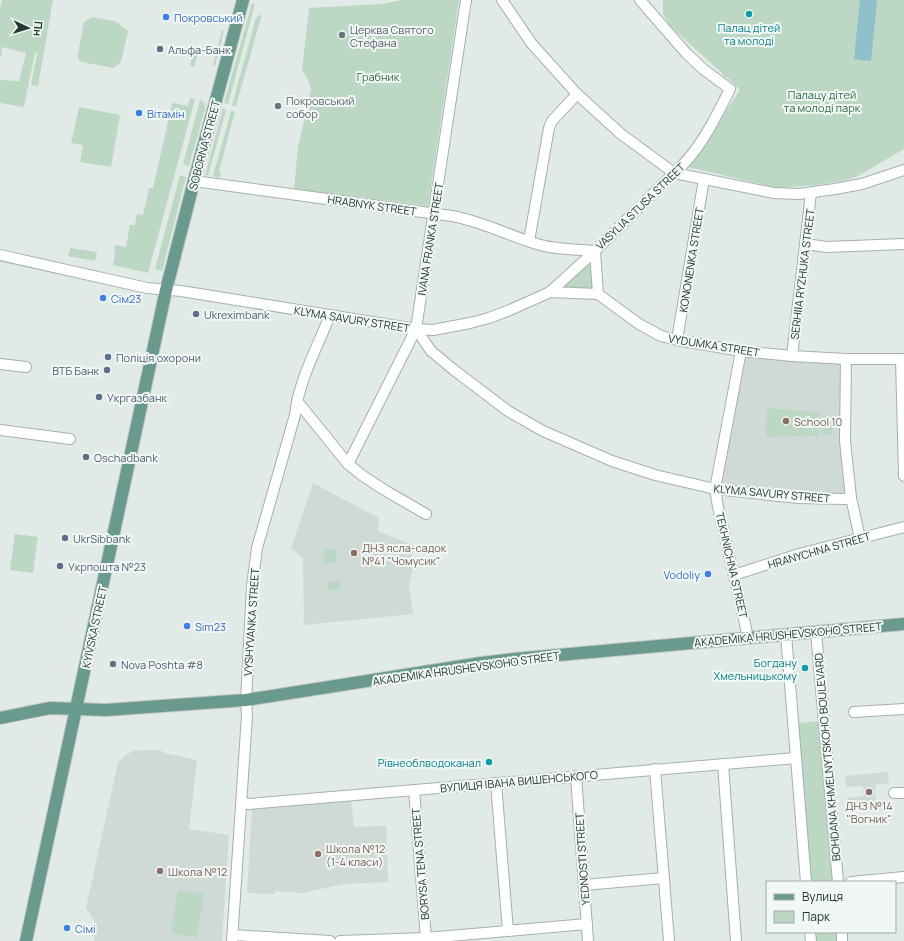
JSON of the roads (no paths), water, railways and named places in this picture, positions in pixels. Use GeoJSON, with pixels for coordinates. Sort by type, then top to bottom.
{"type":"FeatureCollection","features":[{"type":"Feature","properties":{"kind":"main road","name":"SOBORNA STREET"},"geometry":{"type":"LineString","coordinates":[[166,290],[243,0]]}},
{"type":"Feature","properties":{"kind":"main road","name":"KYIVSKA STREET"},"geometry":{"type":"LineString","coordinates":[[26,941],[166,290]]}},
{"type":"Feature","properties":{"kind":"main road","name":"AKADEMIKA HRUSHEVSKOHO STREET"},"geometry":{"type":"LineString","coordinates":[[0,718],[50,708],[106,710],[246,700],[481,663],[580,652],[904,624]]}},
{"type":"Feature","properties":{"kind":"street","name":"IVANA FRANKA STREET"},"geometry":{"type":"LineString","coordinates":[[348,464],[416,329],[466,0]]}},
{"type":"Feature","properties":{"kind":"street"},"geometry":{"type":"LineString","coordinates":[[502,0],[532,44],[577,94],[621,134],[674,173],[774,193],[811,193],[862,184],[904,170]]}},
{"type":"Feature","properties":{"kind":"street","name":"VASYLIA STUSA STREET"},"geometry":{"type":"LineString","coordinates":[[550,292],[595,251],[684,164],[703,139],[730,89],[703,69],[686,53],[640,0]]}},
{"type":"Feature","properties":{"kind":"street"},"geometry":{"type":"LineString","coordinates":[[529,241],[549,128],[552,121],[577,94]]}},
{"type":"Feature","properties":{"kind":"street","name":"KONONENKA STREET"},"geometry":{"type":"LineString","coordinates":[[677,340],[704,179]]}},
{"type":"Feature","properties":{"kind":"street","name":"HRABNYK STREET"},"geometry":{"type":"LineString","coordinates":[[194,181],[434,214],[474,221],[529,241],[552,247],[595,251]]}},
{"type":"Feature","properties":{"kind":"street","name":"SERHIIA RYZHUKA STREET"},"geometry":{"type":"LineString","coordinates":[[792,356],[811,193]]}},
{"type":"Feature","properties":{"kind":"street"},"geometry":{"type":"LineString","coordinates":[[805,244],[827,246],[904,244]]}},
{"type":"Feature","properties":{"kind":"street"},"geometry":{"type":"LineString","coordinates":[[416,329],[432,330],[489,318],[550,292],[598,294],[595,251]]}},
{"type":"Feature","properties":{"kind":"street","name":"KLYMA SAVURY STREET"},"geometry":{"type":"LineString","coordinates":[[0,255],[147,288],[181,291],[416,329],[431,351],[508,411],[567,441],[626,466],[655,475],[715,489],[798,498],[851,498]]}},
{"type":"Feature","properties":{"kind":"street","name":"VYDUMKA STREET"},"geometry":{"type":"LineString","coordinates":[[598,294],[639,324],[661,336],[677,340],[741,351],[792,356],[846,359],[903,359]]}},
{"type":"Feature","properties":{"kind":"street","name":"VYSHYVANKA STREET"},"geometry":{"type":"LineString","coordinates":[[232,938],[242,803],[252,586],[257,548],[295,415],[301,383],[330,315]]}},
{"type":"Feature","properties":{"kind":"street","name":"TEKHNICHNA STREET"},"geometry":{"type":"LineString","coordinates":[[741,351],[715,489],[748,637]]}},
{"type":"Feature","properties":{"kind":"street"},"geometry":{"type":"LineString","coordinates":[[846,359],[845,442],[851,498],[860,538]]}},
{"type":"Feature","properties":{"kind":"street"},"geometry":{"type":"LineString","coordinates":[[903,359],[904,476]]}},
{"type":"Feature","properties":{"kind":"street"},"geometry":{"type":"LineString","coordinates":[[0,364],[26,367]]}},
{"type":"Feature","properties":{"kind":"street"},"geometry":{"type":"LineString","coordinates":[[297,401],[348,464],[380,488],[426,514]]}},
{"type":"Feature","properties":{"kind":"street"},"geometry":{"type":"LineString","coordinates":[[0,430],[70,439]]}},
{"type":"Feature","properties":{"kind":"street","name":"HRANYCHNA STREET"},"geometry":{"type":"LineString","coordinates":[[734,575],[800,554],[904,527]]}},
{"type":"Feature","properties":{"kind":"street","name":"BOHDANA KHMELNYTSKOHO BOULEVARD"},"geometry":{"type":"LineString","coordinates":[[816,632],[838,881]]}},
{"type":"Feature","properties":{"kind":"street"},"geometry":{"type":"LineString","coordinates":[[786,634],[806,881]]}},
{"type":"Feature","properties":{"kind":"street"},"geometry":{"type":"LineString","coordinates":[[854,712],[904,709]]}},
{"type":"Feature","properties":{"kind":"street","name":"ВУЛИЦЯ ІВАНА ВИШЕНСЬКОГО"},"geometry":{"type":"LineString","coordinates":[[242,803],[249,804],[796,758]]}},
{"type":"Feature","properties":{"kind":"street"},"geometry":{"type":"LineString","coordinates":[[723,764],[736,941]]}},
{"type":"Feature","properties":{"kind":"street"},"geometry":{"type":"LineString","coordinates":[[655,769],[669,941]]}},
{"type":"Feature","properties":{"kind":"street","name":"YEDNOSTI STREET"},"geometry":{"type":"LineString","coordinates":[[576,776],[588,941]]}},
{"type":"Feature","properties":{"kind":"street"},"geometry":{"type":"LineString","coordinates":[[496,783],[508,930]]}},
{"type":"Feature","properties":{"kind":"street","name":"BORYSA TENA STREET"},"geometry":{"type":"LineString","coordinates":[[414,790],[426,938]]}},
{"type":"Feature","properties":{"kind":"street"},"geometry":{"type":"LineString","coordinates":[[861,881],[904,877]]}},
{"type":"Feature","properties":{"kind":"street"},"geometry":{"type":"LineString","coordinates":[[584,885],[664,878]]}},
{"type":"Feature","properties":{"kind":"street"},"geometry":{"type":"LineString","coordinates":[[340,941],[426,938],[587,924]]}},
{"type":"Feature","properties":{"kind":"street"},"geometry":{"type":"LineString","coordinates":[[232,938],[330,941]]}},
{"type":"Feature","properties":{"kind":"water"},"geometry":{"type":"Polygon","coordinates":[[[860,0],[877,0],[871,61],[854,59],[860,0]]]}},
{"type":"Feature","properties":{"kind":"place","name":"Палац дітей та молоді"},"geometry":{"type":"Point","coordinates":[749,14]}},
{"type":"Feature","properties":{"kind":"place","name":"Покровський"},"geometry":{"type":"Point","coordinates":[166,17]}},
{"type":"Feature","properties":{"kind":"place","name":"Церква Святого Стефана"},"geometry":{"type":"Point","coordinates":[342,35]}},
{"type":"Feature","properties":{"kind":"place","name":"Альфа-Банк"},"geometry":{"type":"Point","coordinates":[160,49]}},
{"type":"Feature","properties":{"kind":"place","name":"Покровський собор"},"geometry":{"type":"Point","coordinates":[278,106]}},
{"type":"Feature","properties":{"kind":"place","name":"Вітамін"},"geometry":{"type":"Point","coordinates":[139,113]}},
{"type":"Feature","properties":{"kind":"place","name":"Сім23"},"geometry":{"type":"Point","coordinates":[103,298]}},
{"type":"Feature","properties":{"kind":"place","name":"Ukreximbank"},"geometry":{"type":"Point","coordinates":[196,314]}},
{"type":"Feature","properties":{"kind":"place","name":"Поліцiя охорони"},"geometry":{"type":"Point","coordinates":[108,357]}},
{"type":"Feature","properties":{"kind":"place","name":"ВТБ Банк"},"geometry":{"type":"Point","coordinates":[107,370]}},
{"type":"Feature","properties":{"kind":"place","name":"Укргазбанк"},"geometry":{"type":"Point","coordinates":[99,397]}},
{"type":"Feature","properties":{"kind":"place","name":"School 10"},"geometry":{"type":"Point","coordinates":[786,421]}},
{"type":"Feature","properties":{"kind":"place","name":"Oschadbank"},"geometry":{"type":"Point","coordinates":[86,457]}},
{"type":"Feature","properties":{"kind":"place","name":"UkrSibbank"},"geometry":{"type":"Point","coordinates":[65,538]}},
{"type":"Feature","properties":{"kind":"place","name":"ДНЗ ясла-садок №41 \"Чомусик\""},"geometry":{"type":"Point","coordinates":[354,553]}},
{"type":"Feature","properties":{"kind":"place","name":"Укрпошта №23"},"geometry":{"type":"Point","coordinates":[60,566]}},
{"type":"Feature","properties":{"kind":"place","name":"Vodoliy"},"geometry":{"type":"Point","coordinates":[708,574]}},
{"type":"Feature","properties":{"kind":"place","name":"Sim23"},"geometry":{"type":"Point","coordinates":[187,626]}},
{"type":"Feature","properties":{"kind":"place","name":"Nova Poshta #8"},"geometry":{"type":"Point","coordinates":[113,664]}},
{"type":"Feature","properties":{"kind":"place","name":"Богдану Хмельницькому"},"geometry":{"type":"Point","coordinates":[805,668]}},
{"type":"Feature","properties":{"kind":"place","name":"Рівнеоблводоканал"},"geometry":{"type":"Point","coordinates":[489,762]}},
{"type":"Feature","properties":{"kind":"place","name":"ДНЗ №14 \"Вогник\""},"geometry":{"type":"Point","coordinates":[869,792]}},
{"type":"Feature","properties":{"kind":"place","name":"Школа №12 (1-4 класи)"},"geometry":{"type":"Point","coordinates":[318,854]}},
{"type":"Feature","properties":{"kind":"place","name":"Школа №12"},"geometry":{"type":"Point","coordinates":[160,871]}},
{"type":"Feature","properties":{"kind":"place","name":"Сімі"},"geometry":{"type":"Point","coordinates":[67,928]}},
{"type":"Feature","properties":{"kind":"park label","name":"Грабник"},"geometry":{"type":"Point","coordinates":[378,76]}},
{"type":"Feature","properties":{"kind":"park label","name":"Палацу дітей та молоді парк"},"geometry":{"type":"Point","coordinates":[822,100]}}]}
